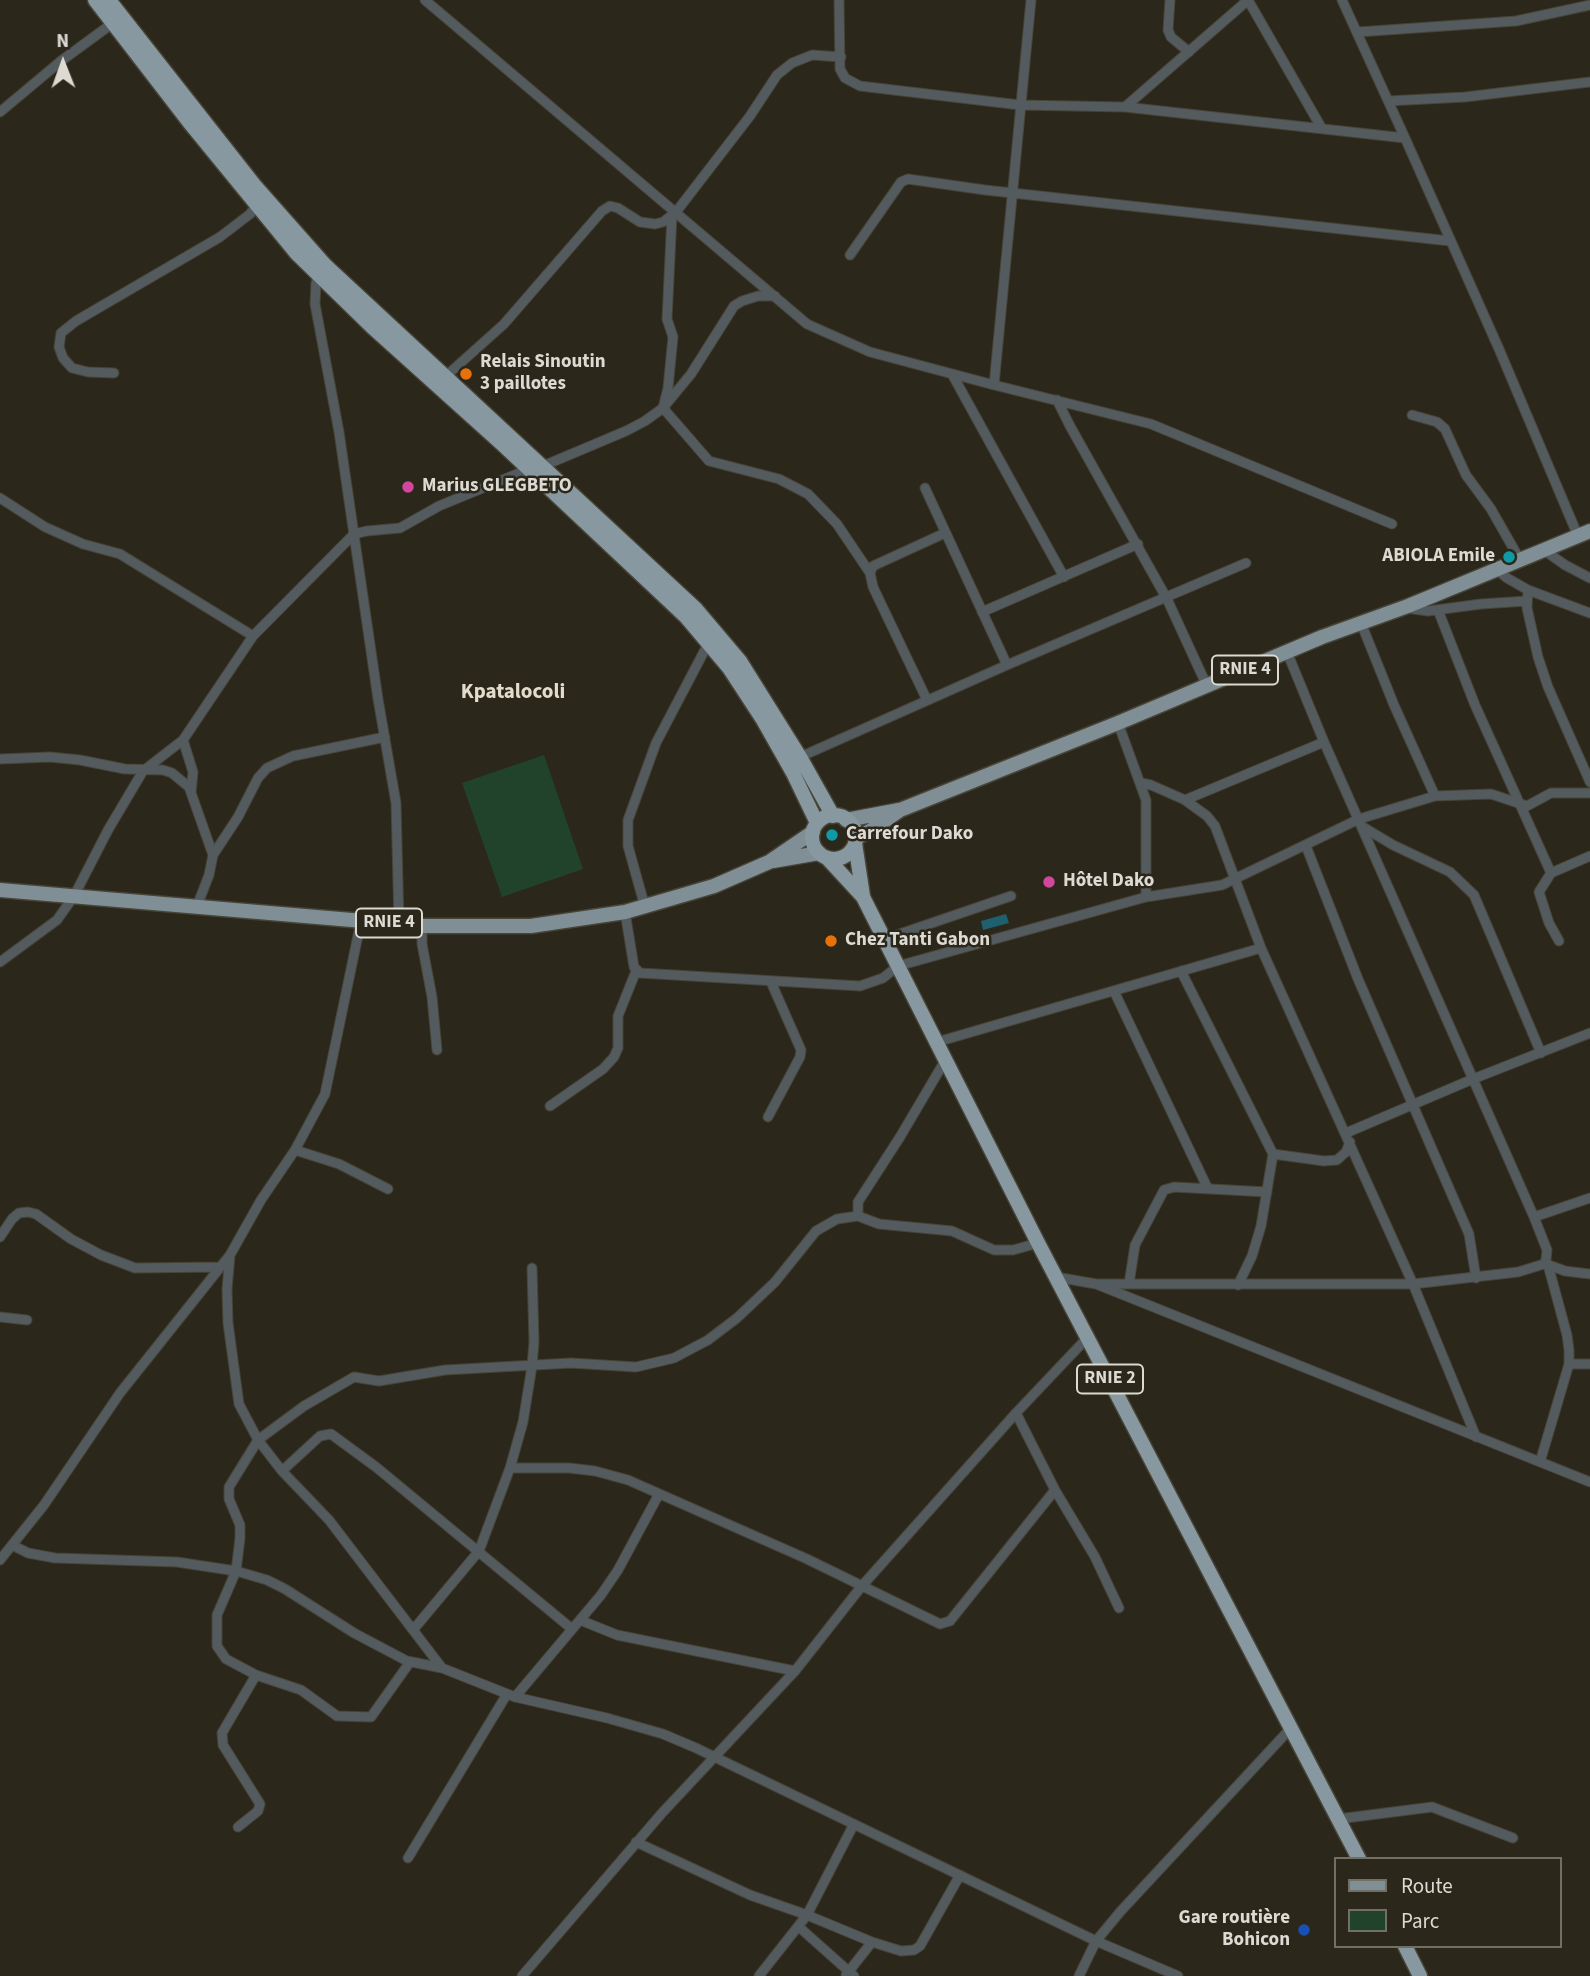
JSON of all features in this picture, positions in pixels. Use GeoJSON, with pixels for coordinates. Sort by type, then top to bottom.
{"type":"FeatureCollection","features":[{"type":"Feature","properties":{"kind":"highway"},"geometry":{"type":"LineString","coordinates":[[95,0],[117,20],[322,270],[407,359],[536,467],[696,609],[740,661],[840,818],[854,829],[863,897]]}},
{"type":"Feature","properties":{"kind":"highway"},"geometry":{"type":"LineString","coordinates":[[109,0],[117,20],[189,122],[297,254],[322,270],[446,376],[709,642],[763,720],[815,828],[813,845],[863,897]]}},
{"type":"Feature","properties":{"kind":"highway"},"geometry":{"type":"LineString","coordinates":[[815,828],[825,817],[840,818]]}},
{"type":"Feature","properties":{"kind":"highway"},"geometry":{"type":"LineString","coordinates":[[823,855],[844,856],[855,841]]}},
{"type":"Feature","properties":{"kind":"highway","name":"RNIE 2"},"geometry":{"type":"LineString","coordinates":[[863,897],[1038,1244],[1358,1857]]}},
{"type":"Feature","properties":{"kind":"highway"},"geometry":{"type":"LineString","coordinates":[[1406,1948],[1420,1976]]}},
{"type":"Feature","properties":{"kind":"main road","name":"RNIE 4"},"geometry":{"type":"LineString","coordinates":[[855,841],[900,810],[1584,534]]}},
{"type":"Feature","properties":{"kind":"main road","name":"RNIE 4"},"geometry":{"type":"LineString","coordinates":[[840,818],[900,810]]}},
{"type":"Feature","properties":{"kind":"main road","name":"RNIE 4"},"geometry":{"type":"LineString","coordinates":[[0,890],[422,926],[531,926],[625,912],[714,886],[769,862],[815,828]]}},
{"type":"Feature","properties":{"kind":"main road","name":"RNIE 4"},"geometry":{"type":"LineString","coordinates":[[769,862],[823,855]]}},
{"type":"Feature","properties":{"kind":"street"},"geometry":{"type":"LineString","coordinates":[[425,0],[674,214],[807,324],[870,352],[1151,424],[1392,524]]}},
{"type":"Feature","properties":{"kind":"street"},"geometry":{"type":"LineString","coordinates":[[839,0],[840,69],[845,78],[860,86],[1020,105],[1125,107],[1405,138]]}},
{"type":"Feature","properties":{"kind":"street"},"geometry":{"type":"LineString","coordinates":[[994,385],[1031,0]]}},
{"type":"Feature","properties":{"kind":"street"},"geometry":{"type":"LineString","coordinates":[[1170,0],[1168,30],[1171,37],[1189,52]]}},
{"type":"Feature","properties":{"kind":"street"},"geometry":{"type":"LineString","coordinates":[[1125,107],[1248,0],[1321,127]]}},
{"type":"Feature","properties":{"kind":"street"},"geometry":{"type":"LineString","coordinates":[[1342,0],[1584,534]]}},
{"type":"Feature","properties":{"kind":"street"},"geometry":{"type":"LineString","coordinates":[[1358,32],[1516,20],[1590,5]]}},
{"type":"Feature","properties":{"kind":"street"},"geometry":{"type":"LineString","coordinates":[[0,112],[61,61],[117,20]]}},
{"type":"Feature","properties":{"kind":"street"},"geometry":{"type":"LineString","coordinates":[[446,376],[504,324],[602,211],[610,206],[640,222],[663,222],[674,214],[750,116],[777,75],[793,63],[812,55],[841,57]]}},
{"type":"Feature","properties":{"kind":"street"},"geometry":{"type":"LineString","coordinates":[[1388,101],[1465,97],[1590,82]]}},
{"type":"Feature","properties":{"kind":"street"},"geometry":{"type":"LineString","coordinates":[[850,255],[901,182],[908,179],[1450,241]]}},
{"type":"Feature","properties":{"kind":"street"},"geometry":{"type":"LineString","coordinates":[[114,373],[72,368],[63,358],[59,347],[61,333],[76,320],[220,237],[250,214],[257,205]]}},
{"type":"Feature","properties":{"kind":"street"},"geometry":{"type":"LineString","coordinates":[[663,408],[668,388],[673,337],[667,319],[674,214]]}},
{"type":"Feature","properties":{"kind":"street"},"geometry":{"type":"LineString","coordinates":[[322,270],[315,304],[339,432],[396,803],[399,924]]}},
{"type":"Feature","properties":{"kind":"street"},"geometry":{"type":"LineString","coordinates":[[0,962],[57,920],[74,896],[107,830],[143,771],[183,740],[253,636],[354,534],[400,528],[439,506],[626,431],[663,408],[691,374],[734,306],[758,296],[775,296]]}},
{"type":"Feature","properties":{"kind":"street"},"geometry":{"type":"LineString","coordinates":[[952,374],[1064,576]]}},
{"type":"Feature","properties":{"kind":"street"},"geometry":{"type":"LineString","coordinates":[[1057,400],[1167,598],[1207,686]]}},
{"type":"Feature","properties":{"kind":"street"},"geometry":{"type":"LineString","coordinates":[[663,408],[709,461],[779,479],[808,494],[837,524],[870,573],[873,587],[927,700]]}},
{"type":"Feature","properties":{"kind":"street"},"geometry":{"type":"LineString","coordinates":[[1412,415],[1437,422],[1445,429],[1466,475],[1491,509],[1520,560]]}},
{"type":"Feature","properties":{"kind":"street"},"geometry":{"type":"LineString","coordinates":[[925,488],[1007,665]]}},
{"type":"Feature","properties":{"kind":"street"},"geometry":{"type":"LineString","coordinates":[[0,498],[45,527],[83,544],[120,554],[253,636]]}},
{"type":"Feature","properties":{"kind":"street"},"geometry":{"type":"LineString","coordinates":[[870,573],[873,566],[944,533]]}},
{"type":"Feature","properties":{"kind":"street"},"geometry":{"type":"LineString","coordinates":[[982,612],[1138,544]]}},
{"type":"Feature","properties":{"kind":"street"},"geometry":{"type":"LineString","coordinates":[[1544,550],[1590,578]]}},
{"type":"Feature","properties":{"kind":"street"},"geometry":{"type":"LineString","coordinates":[[800,757],[1245,563]]}},
{"type":"Feature","properties":{"kind":"street"},"geometry":{"type":"LineString","coordinates":[[1496,569],[1528,590],[1590,612]]}},
{"type":"Feature","properties":{"kind":"street"},"geometry":{"type":"LineString","coordinates":[[1528,590],[1527,601],[1538,657],[1548,687],[1590,782]]}},
{"type":"Feature","properties":{"kind":"street"},"geometry":{"type":"LineString","coordinates":[[1408,606],[1420,611],[1527,601]]}},
{"type":"Feature","properties":{"kind":"street"},"geometry":{"type":"LineString","coordinates":[[1438,610],[1456,660],[1517,803],[1551,873]]}},
{"type":"Feature","properties":{"kind":"street"},"geometry":{"type":"LineString","coordinates":[[1361,623],[1435,796]]}},
{"type":"Feature","properties":{"kind":"street"},"geometry":{"type":"LineString","coordinates":[[645,907],[628,846],[627,831],[632,807],[656,743],[709,642]]}},
{"type":"Feature","properties":{"kind":"street"},"geometry":{"type":"LineString","coordinates":[[1287,652],[1547,1250],[1546,1264],[1567,1335],[1569,1364],[1540,1462]]}},
{"type":"Feature","properties":{"kind":"street"},"geometry":{"type":"LineString","coordinates":[[1118,723],[1141,783],[1147,812],[1146,897]]}},
{"type":"Feature","properties":{"kind":"street"},"geometry":{"type":"LineString","coordinates":[[197,906],[209,875],[213,855],[258,778],[267,768],[293,756],[386,737]]}},
{"type":"Feature","properties":{"kind":"street"},"geometry":{"type":"LineString","coordinates":[[183,740],[193,772],[191,793]]}},
{"type":"Feature","properties":{"kind":"street"},"geometry":{"type":"LineString","coordinates":[[1185,800],[1324,742]]}},
{"type":"Feature","properties":{"kind":"street"},"geometry":{"type":"LineString","coordinates":[[0,759],[50,757],[172,773],[180,778],[191,793],[213,855]]}},
{"type":"Feature","properties":{"kind":"street"},"geometry":{"type":"LineString","coordinates":[[1141,783],[1185,800],[1207,816],[1215,826],[1261,948],[1413,1284],[1476,1437]]}},
{"type":"Feature","properties":{"kind":"street"},"geometry":{"type":"LineString","coordinates":[[636,971],[648,974],[860,986],[883,978],[898,966],[1146,897],[1207,889],[1361,823],[1435,796],[1491,794],[1527,806],[1551,793],[1590,793]]}},
{"type":"Feature","properties":{"kind":"street"},"geometry":{"type":"LineString","coordinates":[[1361,823],[1393,845],[1450,872],[1474,895],[1541,1053]]}},
{"type":"Feature","properties":{"kind":"street"},"geometry":{"type":"LineString","coordinates":[[1306,846],[1358,979],[1469,1234],[1476,1278]]}},
{"type":"Feature","properties":{"kind":"street"},"geometry":{"type":"LineString","coordinates":[[1559,941],[1549,923],[1539,891],[1551,873],[1590,856]]}},
{"type":"Feature","properties":{"kind":"street"},"geometry":{"type":"LineString","coordinates":[[884,939],[1010,896]]}},
{"type":"Feature","properties":{"kind":"street"},"geometry":{"type":"LineString","coordinates":[[550,1106],[603,1069],[618,1048],[618,1016],[636,971],[625,912]]}},
{"type":"Feature","properties":{"kind":"street"},"geometry":{"type":"LineString","coordinates":[[0,1559],[44,1505],[120,1392],[230,1255],[261,1200],[295,1150],[325,1094],[361,921]]}},
{"type":"Feature","properties":{"kind":"street"},"geometry":{"type":"LineString","coordinates":[[422,926],[422,944],[432,998],[437,1050]]}},
{"type":"Feature","properties":{"kind":"street"},"geometry":{"type":"LineString","coordinates":[[937,1042],[1261,948]]}},
{"type":"Feature","properties":{"kind":"street"},"geometry":{"type":"LineString","coordinates":[[1181,971],[1273,1154],[1252,1256],[1238,1285]]}},
{"type":"Feature","properties":{"kind":"street"},"geometry":{"type":"LineString","coordinates":[[768,1118],[800,1057],[801,1050],[771,982]]}},
{"type":"Feature","properties":{"kind":"street"},"geometry":{"type":"LineString","coordinates":[[1114,991],[1208,1188]]}},
{"type":"Feature","properties":{"kind":"street"},"geometry":{"type":"LineString","coordinates":[[1348,1138],[1411,1104],[1590,1033]]}},
{"type":"Feature","properties":{"kind":"street"},"geometry":{"type":"LineString","coordinates":[[858,1216],[858,1202],[946,1059]]}},
{"type":"Feature","properties":{"kind":"street"},"geometry":{"type":"LineString","coordinates":[[1273,1154],[1324,1161],[1337,1160],[1346,1152],[1348,1138]]}},
{"type":"Feature","properties":{"kind":"street"},"geometry":{"type":"LineString","coordinates":[[295,1150],[339,1164],[388,1189]]}},
{"type":"Feature","properties":{"kind":"street"},"geometry":{"type":"LineString","coordinates":[[1129,1284],[1135,1245],[1164,1190],[1174,1187],[1266,1192]]}},
{"type":"Feature","properties":{"kind":"street"},"geometry":{"type":"LineString","coordinates":[[1534,1217],[1590,1198]]}},
{"type":"Feature","properties":{"kind":"street"},"geometry":{"type":"LineString","coordinates":[[0,1237],[12,1219],[19,1213],[27,1212],[36,1214],[71,1239],[101,1255],[135,1268],[219,1267]]}},
{"type":"Feature","properties":{"kind":"street"},"geometry":{"type":"LineString","coordinates":[[410,1662],[368,1718],[337,1716],[301,1690],[256,1675],[226,1659],[217,1646],[217,1615],[236,1571],[240,1525],[228,1494],[229,1487],[258,1440],[304,1406],[354,1377],[379,1381],[445,1370],[570,1363],[636,1367],[674,1358],[708,1340],[737,1318],[775,1282],[816,1231],[837,1219],[858,1216],[879,1224],[952,1231],[994,1250],[1013,1250],[1038,1244]]}},
{"type":"Feature","properties":{"kind":"street"},"geometry":{"type":"LineString","coordinates":[[230,1255],[228,1323],[239,1404],[258,1440],[282,1471],[330,1520],[442,1668]]}},
{"type":"Feature","properties":{"kind":"street"},"geometry":{"type":"LineString","coordinates":[[1056,1277],[1097,1284],[1413,1284],[1518,1272],[1546,1264],[1565,1271],[1590,1274]]}},
{"type":"Feature","properties":{"kind":"street"},"geometry":{"type":"LineString","coordinates":[[413,1630],[479,1550],[510,1468],[523,1422],[532,1366],[532,1268]]}},
{"type":"Feature","properties":{"kind":"street"},"geometry":{"type":"LineString","coordinates":[[1097,1284],[1590,1482]]}},
{"type":"Feature","properties":{"kind":"street"},"geometry":{"type":"LineString","coordinates":[[0,1317],[27,1320]]}},
{"type":"Feature","properties":{"kind":"street"},"geometry":{"type":"LineString","coordinates":[[522,1976],[636,1842],[795,1671],[861,1587],[1016,1413],[1088,1337]]}},
{"type":"Feature","properties":{"kind":"street"},"geometry":{"type":"LineString","coordinates":[[1569,1364],[1590,1364]]}},
{"type":"Feature","properties":{"kind":"street"},"geometry":{"type":"LineString","coordinates":[[1016,1413],[1055,1490],[1095,1557],[1119,1608]]}},
{"type":"Feature","properties":{"kind":"street"},"geometry":{"type":"LineString","coordinates":[[282,1471],[320,1436],[331,1434],[479,1550],[572,1629]]}},
{"type":"Feature","properties":{"kind":"street"},"geometry":{"type":"LineString","coordinates":[[510,1468],[569,1468],[595,1471],[628,1480],[807,1559],[935,1623],[950,1622],[1055,1490]]}},
{"type":"Feature","properties":{"kind":"street"},"geometry":{"type":"LineString","coordinates":[[408,1858],[511,1695],[580,1620],[618,1570],[659,1494]]}},
{"type":"Feature","properties":{"kind":"street"},"geometry":{"type":"LineString","coordinates":[[12,1545],[28,1553],[55,1558],[177,1562],[236,1571],[285,1589],[354,1633],[410,1662],[442,1668],[511,1695],[663,1734],[715,1756],[1096,1941],[1178,1976]]}},
{"type":"Feature","properties":{"kind":"street"},"geometry":{"type":"LineString","coordinates":[[580,1620],[617,1636],[795,1671]]}},
{"type":"Feature","properties":{"kind":"street"},"geometry":{"type":"LineString","coordinates":[[238,1827],[258,1811],[260,1804],[223,1745],[222,1733],[256,1675]]}},
{"type":"Feature","properties":{"kind":"street"},"geometry":{"type":"LineString","coordinates":[[1079,1976],[1096,1941],[1175,1851],[1290,1729]]}},
{"type":"Feature","properties":{"kind":"street"},"geometry":{"type":"LineString","coordinates":[[1338,1819],[1433,1807],[1513,1838]]}},
{"type":"Feature","properties":{"kind":"street"},"geometry":{"type":"LineString","coordinates":[[759,1976],[807,1915],[854,1824]]}},
{"type":"Feature","properties":{"kind":"street"},"geometry":{"type":"LineString","coordinates":[[636,1842],[750,1895],[901,1951],[914,1950],[920,1946],[960,1875]]}},
{"type":"Feature","properties":{"kind":"street"},"geometry":{"type":"LineString","coordinates":[[799,1927],[849,1975],[872,1942]]}},
{"type":"Feature","properties":{"kind":"green space"},"geometry":{"type":"Polygon","coordinates":[[[544,755],[583,869],[502,897],[462,783],[544,755]]]}},
{"type":"Feature","properties":{"kind":"water"},"geometry":{"type":"Polygon","coordinates":[[[1006,914],[1009,923],[983,930],[981,921],[1006,914]]]}},
{"type":"Feature","properties":{"kind":"place","name":"Relais Sinoutin 3 paillotes"},"geometry":{"type":"Point","coordinates":[466,374]}},
{"type":"Feature","properties":{"kind":"place","name":"Marius GLEGBETO"},"geometry":{"type":"Point","coordinates":[408,487]}},
{"type":"Feature","properties":{"kind":"place","name":"ABIOLA Emile"},"geometry":{"type":"Point","coordinates":[1509,557]}},
{"type":"Feature","properties":{"kind":"place","name":"Carrefour Dako"},"geometry":{"type":"Point","coordinates":[832,835]}},
{"type":"Feature","properties":{"kind":"place","name":"Hôtel Dako"},"geometry":{"type":"Point","coordinates":[1049,882]}},
{"type":"Feature","properties":{"kind":"place","name":"Chez Tanti Gabon"},"geometry":{"type":"Point","coordinates":[831,941]}},
{"type":"Feature","properties":{"kind":"place","name":"Gare routière Bohicon"},"geometry":{"type":"Point","coordinates":[1304,1930]}},
{"type":"Feature","properties":{"kind":"district","name":"Kpatalocoli"},"geometry":{"type":"Point","coordinates":[513,693]}}]}
